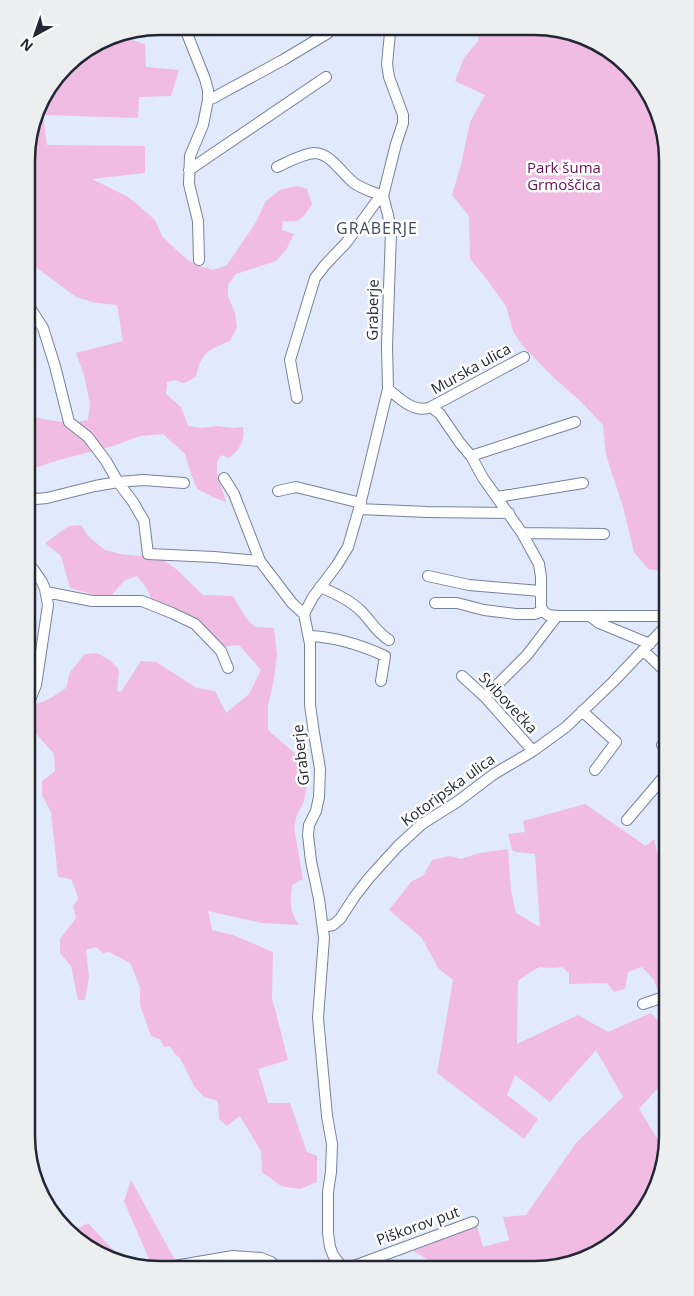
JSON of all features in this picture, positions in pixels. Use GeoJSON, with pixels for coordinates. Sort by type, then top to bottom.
{"type":"FeatureCollection","features":[{"type":"Feature","properties":{"kind":"street"},"geometry":{"type":"LineString","coordinates":[[188,35],[208,90],[203,125],[190,156],[189,170],[189,184],[198,221],[199,260]]}},
{"type":"Feature","properties":{"kind":"street"},"geometry":{"type":"LineString","coordinates":[[208,100],[284,60],[323,35]]}},
{"type":"Feature","properties":{"kind":"street","name":"Graberje"},"geometry":{"type":"LineString","coordinates":[[337,1261],[330,1247],[328,1233],[328,1192],[332,1144],[327,1116],[318,1018],[324,949],[323,927],[309,844],[309,825],[317,806],[320,769],[310,705],[311,661],[309,636],[304,614],[313,597],[348,547],[360,506],[388,389],[387,346],[390,232],[383,196],[404,115],[389,77],[387,64],[390,35]]}},
{"type":"Feature","properties":{"kind":"street"},"geometry":{"type":"LineString","coordinates":[[189,170],[326,77]]}},
{"type":"Feature","properties":{"kind":"street"},"geometry":{"type":"LineString","coordinates":[[277,167],[295,158],[315,153],[327,157],[356,185],[383,196],[376,202],[346,243],[315,278],[290,360],[297,398]]}},
{"type":"Feature","properties":{"kind":"street"},"geometry":{"type":"LineString","coordinates":[[35,316],[43,328],[69,422],[88,437],[133,502],[144,521],[148,554],[260,561]]}},
{"type":"Feature","properties":{"kind":"street","name":"Murska ulica"},"geometry":{"type":"LineString","coordinates":[[432,407],[524,357]]}},
{"type":"Feature","properties":{"kind":"street"},"geometry":{"type":"LineString","coordinates":[[388,389],[404,402],[417,408],[427,409],[432,407],[440,414],[471,456],[483,478],[522,533],[539,564],[542,611]]}},
{"type":"Feature","properties":{"kind":"street"},"geometry":{"type":"LineString","coordinates":[[471,456],[575,422]]}},
{"type":"Feature","properties":{"kind":"street"},"geometry":{"type":"LineString","coordinates":[[224,478],[234,494],[260,561],[292,603],[304,614]]}},
{"type":"Feature","properties":{"kind":"street"},"geometry":{"type":"LineString","coordinates":[[35,498],[42,499],[118,482],[143,480],[184,482]]}},
{"type":"Feature","properties":{"kind":"street"},"geometry":{"type":"LineString","coordinates":[[497,497],[583,483]]}},
{"type":"Feature","properties":{"kind":"street"},"geometry":{"type":"LineString","coordinates":[[278,491],[296,488],[360,506],[427,512],[509,513]]}},
{"type":"Feature","properties":{"kind":"street"},"geometry":{"type":"LineString","coordinates":[[522,533],[604,534]]}},
{"type":"Feature","properties":{"kind":"street"},"geometry":{"type":"LineString","coordinates":[[35,572],[46,592],[48,605],[35,687]]}},
{"type":"Feature","properties":{"kind":"street"},"geometry":{"type":"LineString","coordinates":[[428,576],[469,585],[540,591]]}},
{"type":"Feature","properties":{"kind":"street"},"geometry":{"type":"LineString","coordinates":[[320,587],[352,604],[389,640]]}},
{"type":"Feature","properties":{"kind":"street"},"geometry":{"type":"LineString","coordinates":[[46,592],[92,600],[142,601],[195,624],[221,651],[228,668]]}},
{"type":"Feature","properties":{"kind":"street"},"geometry":{"type":"LineString","coordinates":[[435,603],[457,603],[484,610],[516,614],[534,614],[542,611],[557,616],[659,616]]}},
{"type":"Feature","properties":{"kind":"street"},"geometry":{"type":"LineString","coordinates":[[485,697],[527,655],[557,616]]}},
{"type":"Feature","properties":{"kind":"street"},"geometry":{"type":"LineString","coordinates":[[590,616],[599,623],[647,647],[659,662]]}},
{"type":"Feature","properties":{"kind":"street","name":"Kotoripska ulica"},"geometry":{"type":"LineString","coordinates":[[323,927],[333,924],[340,919],[369,878],[398,846],[422,824],[566,727],[659,634]]}},
{"type":"Feature","properties":{"kind":"street"},"geometry":{"type":"LineString","coordinates":[[309,636],[351,643],[386,656],[380,681]]}},
{"type":"Feature","properties":{"kind":"street","name":"Svibovečka"},"geometry":{"type":"LineString","coordinates":[[462,676],[485,697],[532,751]]}},
{"type":"Feature","properties":{"kind":"street"},"geometry":{"type":"LineString","coordinates":[[582,711],[616,742],[595,770]]}},
{"type":"Feature","properties":{"kind":"street"},"geometry":{"type":"LineString","coordinates":[[627,820],[659,783]]}},
{"type":"Feature","properties":{"kind":"street"},"geometry":{"type":"LineString","coordinates":[[642,1004],[659,999]]}},
{"type":"Feature","properties":{"kind":"street","name":"Piškorov put"},"geometry":{"type":"LineString","coordinates":[[367,1261],[472,1222]]}},
{"type":"Feature","properties":{"kind":"street"},"geometry":{"type":"LineString","coordinates":[[203,1261],[232,1256],[261,1258],[268,1261]]}},
{"type":"Feature","properties":{"kind":"green space","name":"Park šuma Grmoščica"},"geometry":{"type":"Polygon","coordinates":[[[478,35],[542,35],[559,37],[589,48],[604,56],[628,78],[638,90],[655,127],[659,160],[659,571],[648,569],[634,552],[623,507],[606,455],[603,425],[522,345],[513,331],[506,306],[470,259],[469,216],[452,195],[461,165],[470,122],[485,95],[455,81],[464,58],[478,41],[478,35]]]}},
{"type":"Feature","properties":{"kind":"green space"},"geometry":{"type":"Polygon","coordinates":[[[128,39],[145,44],[146,67],[179,70],[171,96],[139,97],[138,118],[43,115],[56,90],[78,66],[112,44],[128,39]]]}},
{"type":"Feature","properties":{"kind":"green space"},"geometry":{"type":"Polygon","coordinates":[[[43,116],[47,145],[145,146],[145,173],[92,179],[128,197],[155,220],[162,236],[189,261],[213,270],[227,265],[256,222],[266,201],[280,190],[297,186],[307,189],[312,204],[306,213],[298,220],[283,221],[282,230],[294,234],[286,250],[276,261],[236,274],[228,285],[228,296],[235,313],[237,327],[230,341],[216,347],[203,357],[196,377],[184,383],[175,380],[167,382],[166,394],[181,407],[188,426],[200,428],[218,426],[243,427],[243,436],[239,448],[229,458],[221,455],[217,462],[217,473],[226,502],[197,489],[185,454],[163,434],[140,436],[113,446],[35,466],[35,417],[67,423],[88,420],[90,404],[84,375],[76,353],[123,341],[117,305],[96,303],[76,297],[35,266],[35,160],[37,135],[43,116]]]}},
{"type":"Feature","properties":{"kind":"green space"},"geometry":{"type":"Polygon","coordinates":[[[81,525],[89,537],[105,550],[120,554],[161,558],[177,570],[203,595],[233,596],[246,618],[255,627],[274,628],[277,654],[268,706],[268,730],[306,763],[307,783],[304,801],[297,815],[294,827],[303,879],[292,885],[291,896],[292,910],[299,925],[262,923],[208,911],[212,930],[233,935],[273,952],[272,998],[288,1060],[258,1069],[268,1103],[290,1103],[307,1152],[317,1156],[317,1182],[300,1189],[281,1186],[262,1172],[261,1151],[240,1116],[227,1126],[219,1119],[218,1101],[204,1097],[194,1086],[180,1058],[170,1046],[164,1047],[160,1039],[151,1036],[140,1005],[140,987],[130,963],[109,952],[103,953],[96,947],[86,950],[89,977],[85,1000],[78,1000],[71,966],[60,953],[60,939],[76,918],[73,906],[78,900],[71,879],[58,877],[51,812],[42,795],[42,781],[55,771],[54,754],[35,732],[35,705],[49,699],[66,688],[70,672],[85,654],[97,653],[111,661],[119,670],[117,691],[121,692],[141,661],[156,662],[197,688],[215,691],[226,713],[249,694],[261,670],[239,645],[220,647],[152,600],[146,587],[137,576],[125,580],[111,596],[98,596],[70,588],[61,556],[45,543],[69,526],[81,525]]]}},
{"type":"Feature","properties":{"kind":"green space"},"geometry":{"type":"Polygon","coordinates":[[[585,804],[646,846],[654,839],[659,856],[659,993],[654,980],[642,967],[628,972],[625,989],[614,992],[607,983],[569,984],[569,973],[562,967],[540,967],[518,981],[517,1044],[578,1015],[608,1032],[651,1013],[659,1022],[659,1087],[639,1109],[659,1141],[657,1161],[646,1191],[638,1206],[616,1230],[604,1240],[589,1248],[567,1257],[550,1260],[430,1261],[413,1251],[477,1226],[483,1247],[509,1240],[503,1217],[526,1215],[576,1143],[623,1097],[596,1050],[550,1102],[515,1075],[507,1095],[538,1119],[524,1139],[437,1073],[453,980],[438,968],[422,938],[389,910],[412,881],[423,876],[432,860],[450,856],[461,859],[480,853],[508,849],[511,891],[516,913],[540,927],[535,854],[512,850],[508,834],[525,832],[523,821],[585,804]]]}},
{"type":"Feature","properties":{"kind":"green space"},"geometry":{"type":"Polygon","coordinates":[[[131,1180],[175,1260],[149,1260],[124,1201],[131,1180]]]}},
{"type":"Feature","properties":{"kind":"green space"},"geometry":{"type":"Polygon","coordinates":[[[88,1223],[115,1253],[90,1240],[77,1229],[88,1223]]]}},
{"type":"Feature","properties":{"kind":"district","name":"GRABERJE"},"geometry":{"type":"Point","coordinates":[377,228]}}]}
